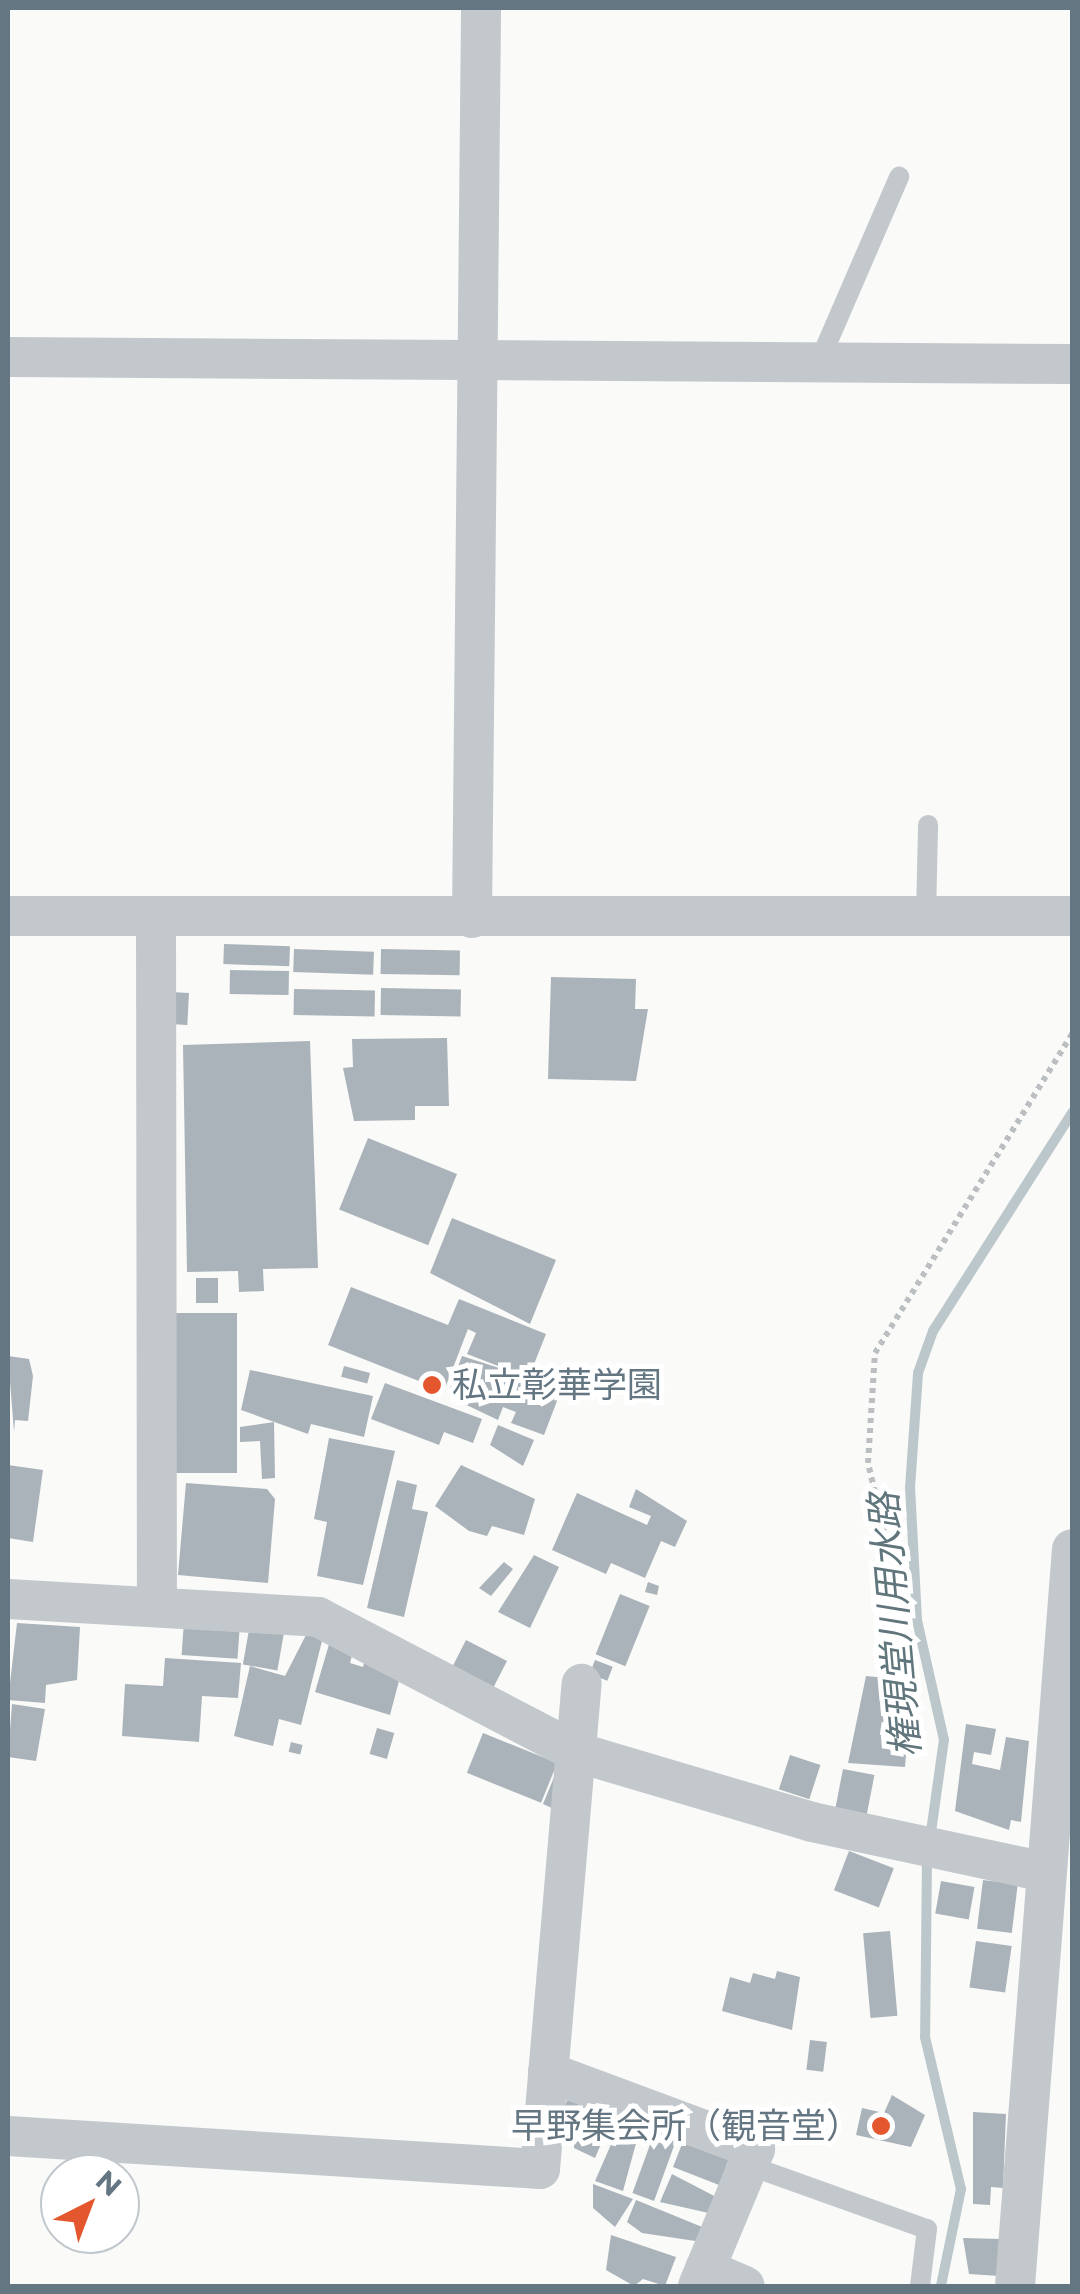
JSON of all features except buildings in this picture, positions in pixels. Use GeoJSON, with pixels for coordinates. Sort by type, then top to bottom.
{"type":"FeatureCollection","features":[{"type":"Feature","properties":{"kind":"street"},"geometry":{"type":"LineString","coordinates":[[472,918],[481,8]]}},
{"type":"Feature","properties":{"kind":"street"},"geometry":{"type":"LineString","coordinates":[[8,358],[475,364],[1072,364]]}},
{"type":"Feature","properties":{"kind":"street"},"geometry":{"type":"LineString","coordinates":[[8,916],[1072,916]]}},
{"type":"Feature","properties":{"kind":"street"},"geometry":{"type":"LineString","coordinates":[[156,917],[157,1608]]}},
{"type":"Feature","properties":{"kind":"street"},"geometry":{"type":"LineString","coordinates":[[1015,2286],[1072,1548]]}},
{"type":"Feature","properties":{"kind":"street"},"geometry":{"type":"LineString","coordinates":[[8,1599],[318,1617],[576,1752],[812,1822],[1046,1872]]}},
{"type":"Feature","properties":{"kind":"street"},"geometry":{"type":"LineString","coordinates":[[8,2136],[540,2170],[582,1684]]}},
{"type":"Feature","properties":{"kind":"street"},"geometry":{"type":"LineString","coordinates":[[548,2072],[755,2149],[702,2278],[745,2286]]}},
{"type":"Feature","properties":{"kind":"lane"},"geometry":{"type":"LineString","coordinates":[[819,362],[899,177]]}},
{"type":"Feature","properties":{"kind":"lane"},"geometry":{"type":"LineString","coordinates":[[926,916],[928,825]]}},
{"type":"Feature","properties":{"kind":"lane"},"geometry":{"type":"LineString","coordinates":[[748,2165],[927,2229],[920,2286]]}},
{"type":"Feature","properties":{"kind":"path"},"geometry":{"type":"LineString","coordinates":[[884,1531],[868,1463],[875,1353],[1072,1034]]}},
{"type":"Feature","properties":{"kind":"waterway","name":"権現堂川用水路"},"geometry":{"type":"LineString","coordinates":[[930,1839],[944,1740],[917,1620],[910,1488],[918,1373],[933,1331],[1072,1113]]}},
{"type":"Feature","properties":{"kind":"waterway","name":"権現堂川用水路"},"geometry":{"type":"LineString","coordinates":[[927,1856],[925,2037],[961,2189],[941,2286]]}},
{"type":"Feature","properties":{"kind":"place","name":"私立彰華学園"},"geometry":{"type":"Point","coordinates":[432,1385]}},
{"type":"Feature","properties":{"kind":"place","name":"早野集会所（観音堂）"},"geometry":{"type":"Point","coordinates":[881,2126]}}]}
